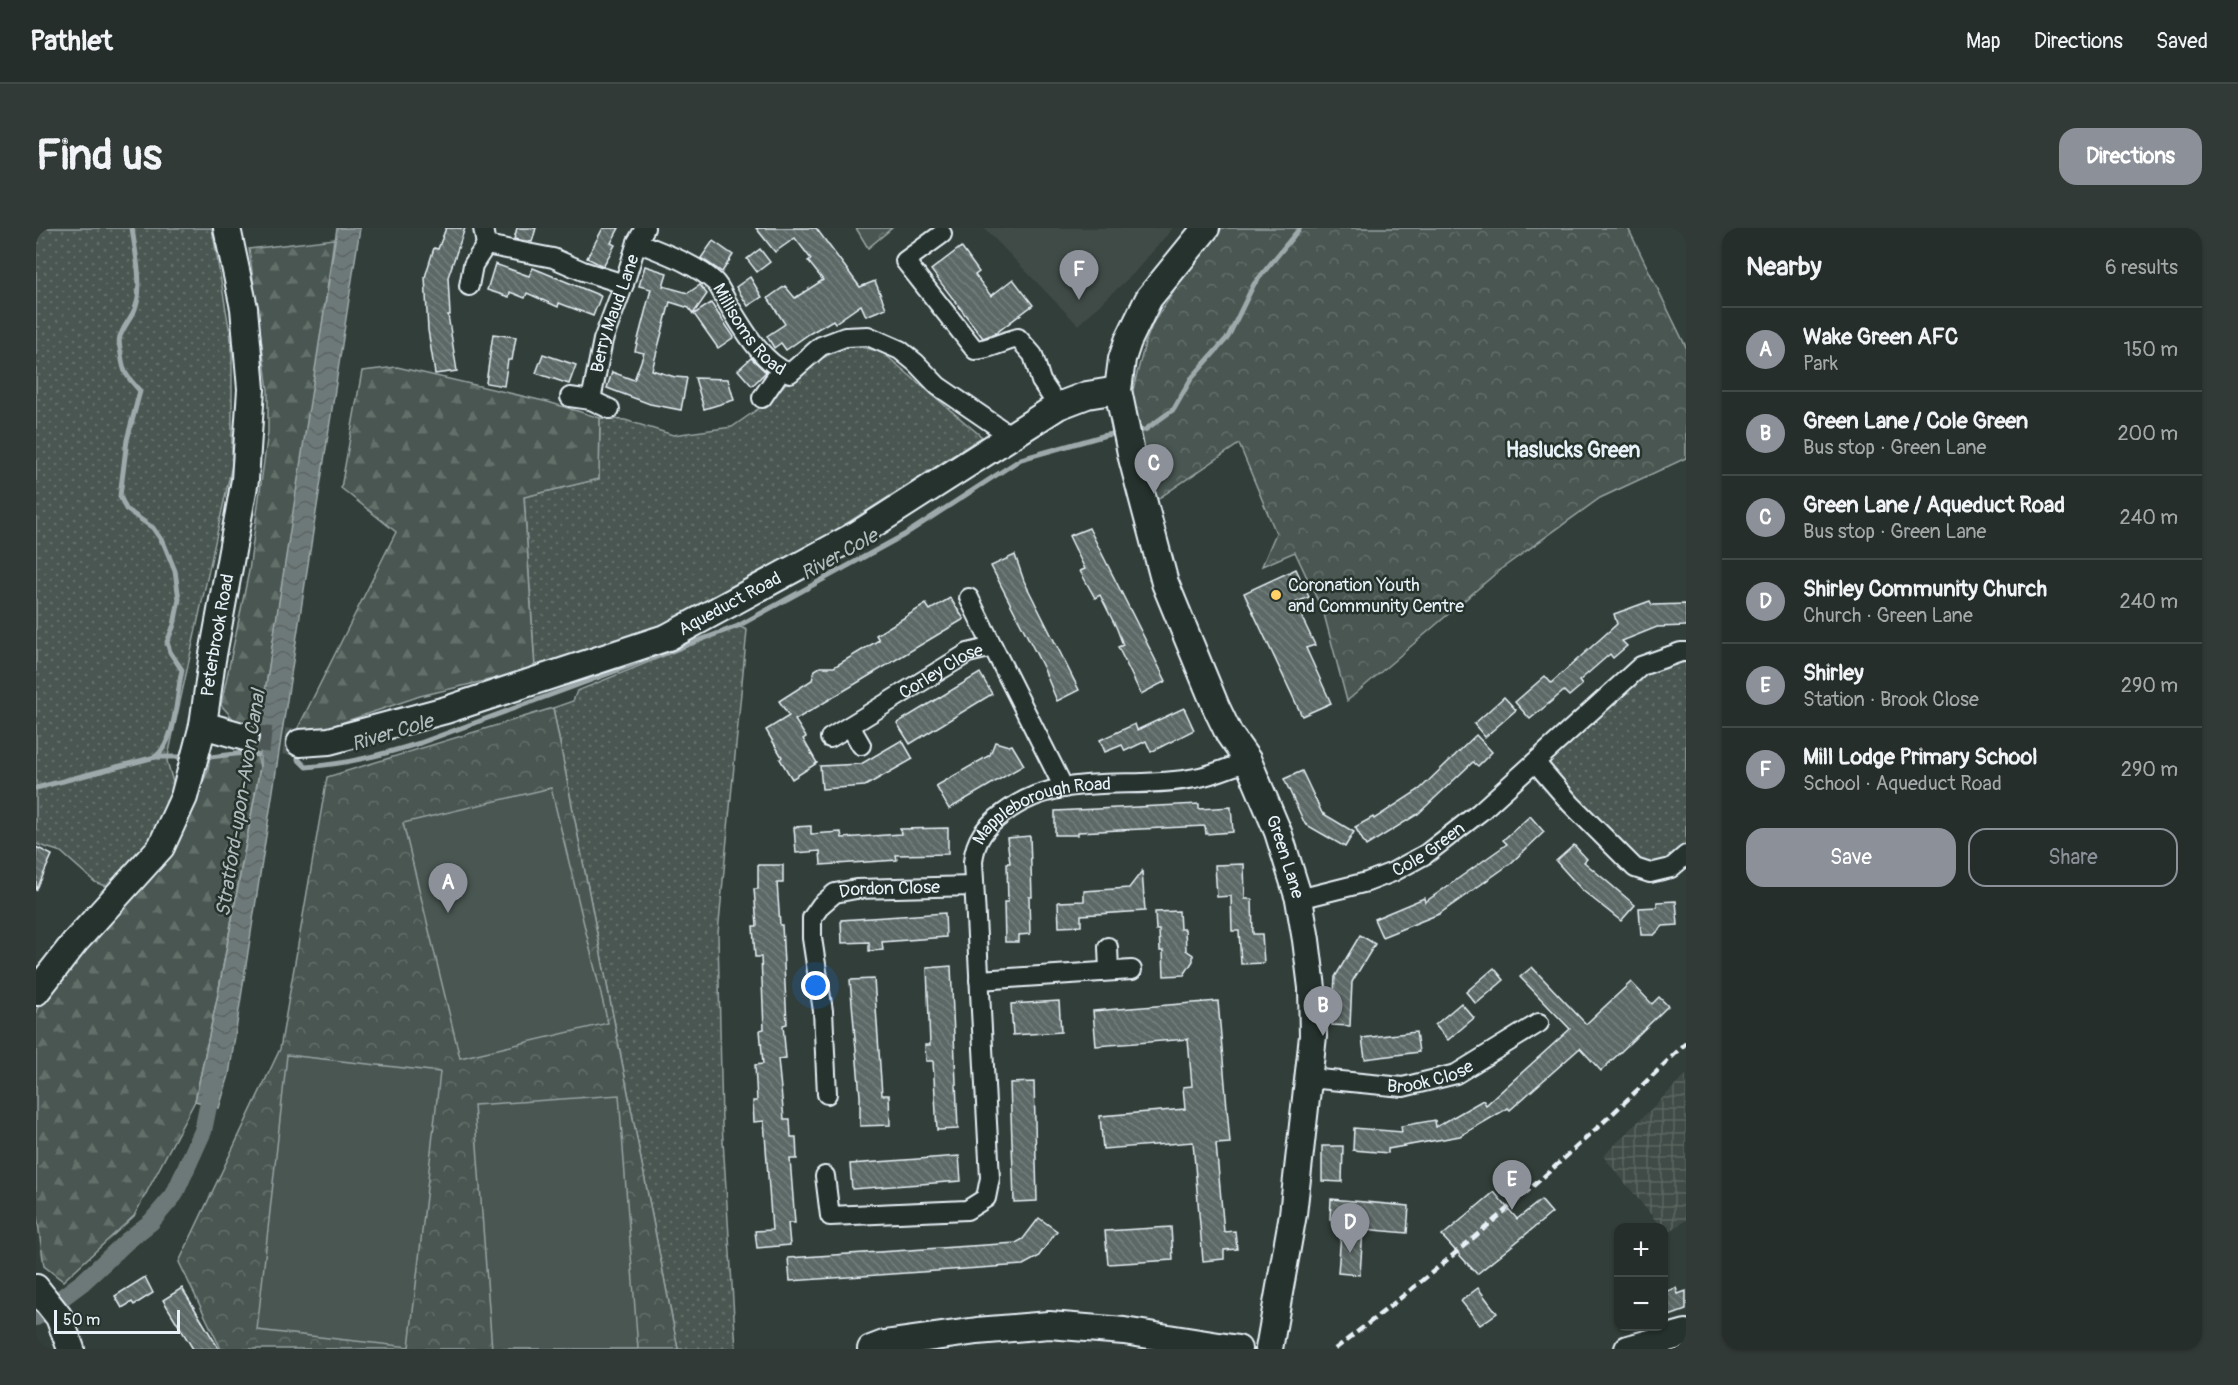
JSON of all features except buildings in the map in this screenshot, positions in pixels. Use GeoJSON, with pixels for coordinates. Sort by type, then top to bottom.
{"type":"FeatureCollection","features":[{"type":"Feature","properties":{"kind":"street","name":"Peterbrook Road"},"geometry":{"type":"LineString","coordinates":[[36,992],[75,942],[161,847],[184,797],[203,725],[212,660],[245,480],[251,389],[244,308],[227,228]]}},
{"type":"Feature","properties":{"kind":"street"},"geometry":{"type":"LineString","coordinates":[[1118,390],[1122,359],[1128,340],[1149,298],[1206,228]]}},
{"type":"Feature","properties":{"kind":"street"},"geometry":{"type":"LineString","coordinates":[[942,234],[905,261],[975,350],[982,350],[1002,341],[1018,338],[1033,355],[1041,381],[1058,406]]}},
{"type":"Feature","properties":{"kind":"street","name":"Berry Maud Lane"},"geometry":{"type":"LineString","coordinates":[[591,400],[603,340],[641,235]]}},
{"type":"Feature","properties":{"kind":"street","name":"Millisoms Road"},"geometry":{"type":"LineString","coordinates":[[641,235],[701,270],[717,284],[745,331],[758,348],[781,370],[790,373],[821,346],[845,337],[868,336],[900,350],[938,386],[1011,436]]}},
{"type":"Feature","properties":{"kind":"street"},"geometry":{"type":"LineString","coordinates":[[469,286],[473,265],[484,236],[624,284]]}},
{"type":"Feature","properties":{"kind":"street"},"geometry":{"type":"LineString","coordinates":[[762,398],[781,370]]}},
{"type":"Feature","properties":{"kind":"street","name":"Aqueduct Road"},"geometry":{"type":"LineString","coordinates":[[300,743],[329,741],[446,710],[668,637],[858,534],[1058,406],[1087,395],[1118,390]]}},
{"type":"Feature","properties":{"kind":"street","name":"Green Lane"},"geometry":{"type":"LineString","coordinates":[[1118,390],[1132,458],[1172,604],[1216,708],[1229,734],[1248,761],[1278,832],[1299,899],[1312,988],[1314,1019],[1293,1214],[1269,1349]]}},
{"type":"Feature","properties":{"kind":"street"},"geometry":{"type":"LineString","coordinates":[[570,397],[591,400],[610,409]]}},
{"type":"Feature","properties":{"kind":"street"},"geometry":{"type":"LineString","coordinates":[[969,598],[993,647]]}},
{"type":"Feature","properties":{"kind":"street","name":"Corley Close"},"geometry":{"type":"LineString","coordinates":[[830,738],[968,653],[993,647],[1064,788]]}},
{"type":"Feature","properties":{"kind":"street","name":"Cole Green"},"geometry":{"type":"LineString","coordinates":[[1299,899],[1367,882],[1394,872],[1426,854],[1480,812],[1641,666],[1686,652]]}},
{"type":"Feature","properties":{"kind":"street"},"geometry":{"type":"LineString","coordinates":[[203,725],[245,736]]}},
{"type":"Feature","properties":{"kind":"street"},"geometry":{"type":"LineString","coordinates":[[850,726],[861,745]]}},
{"type":"Feature","properties":{"kind":"street","name":"Mappleborough Road"},"geometry":{"type":"LineString","coordinates":[[825,1176],[830,1216],[967,1210],[986,1198],[990,1178],[974,850],[979,838],[990,824],[1022,800],[1044,791],[1093,783],[1151,783],[1195,778],[1248,761]]}},
{"type":"Feature","properties":{"kind":"street"},"geometry":{"type":"LineString","coordinates":[[1535,762],[1571,804],[1635,868],[1650,873],[1671,868],[1686,855]]}},
{"type":"Feature","properties":{"kind":"street","name":"Dordon Close"},"geometry":{"type":"LineString","coordinates":[[827,1094],[823,1011],[812,938],[812,918],[821,905],[835,893],[856,889],[974,886]]}},
{"type":"Feature","properties":{"kind":"street"},"geometry":{"type":"LineString","coordinates":[[1108,947],[1109,971]]}},
{"type":"Feature","properties":{"kind":"street"},"geometry":{"type":"LineString","coordinates":[[979,980],[1132,970]]}},
{"type":"Feature","properties":{"kind":"street","name":"Brook Close"},"geometry":{"type":"LineString","coordinates":[[1309,1078],[1402,1087],[1424,1082],[1456,1074],[1539,1023]]}},
{"type":"Feature","properties":{"kind":"street"},"geometry":{"type":"LineString","coordinates":[[45,1299],[63,1324],[72,1349]]}},
{"type":"Feature","properties":{"kind":"street"},"geometry":{"type":"LineString","coordinates":[[871,1349],[884,1344],[976,1331],[1050,1324],[1124,1330],[1238,1349]]}},
{"type":"Feature","properties":{"kind":"street"},"geometry":{"type":"LineString","coordinates":[[1628,1349],[1686,1333]]}},
{"type":"Feature","properties":{"kind":"shaded area"},"geometry":{"type":"Polygon","coordinates":[[[984,228],[1173,228],[1133,274],[1078,325],[984,228]]]}},
{"type":"Feature","properties":{"kind":"shaded area"},"geometry":{"type":"Polygon","coordinates":[[[1686,1075],[1686,1220],[1668,1233],[1668,1223],[1658,1223],[1603,1156],[1686,1075]]]}},
{"type":"Feature","properties":{"kind":"green space"},"geometry":{"type":"Polygon","coordinates":[[[36,228],[212,228],[232,345],[232,465],[167,761],[174,786],[161,821],[145,852],[110,888],[95,882],[61,852],[36,844],[36,228]]]}},
{"type":"Feature","properties":{"kind":"green space"},"geometry":{"type":"Polygon","coordinates":[[[856,228],[892,228],[868,248],[856,228]]]}},
{"type":"Feature","properties":{"kind":"green space"},"geometry":{"type":"Polygon","coordinates":[[[1222,228],[1628,228],[1686,347],[1686,458],[1600,498],[1501,569],[1347,701],[1324,614],[1295,552],[1262,566],[1276,533],[1239,444],[1156,500],[1138,444],[1131,397],[1145,343],[1154,321],[1185,275],[1222,228]]]}},
{"type":"Feature","properties":{"kind":"green space"},"geometry":{"type":"Polygon","coordinates":[[[334,239],[316,371],[260,724],[236,722],[221,705],[249,571],[268,432],[268,390],[249,249],[334,239]]]}},
{"type":"Feature","properties":{"kind":"green space"},"geometry":{"type":"Polygon","coordinates":[[[852,345],[882,352],[982,437],[768,571],[693,611],[635,636],[535,669],[524,497],[599,479],[600,418],[625,420],[673,435],[732,427],[765,404],[784,385],[824,357],[852,345]]]}},
{"type":"Feature","properties":{"kind":"green space"},"geometry":{"type":"Polygon","coordinates":[[[397,367],[548,402],[600,418],[599,479],[524,497],[535,669],[420,696],[300,737],[297,730],[396,532],[341,488],[362,371],[397,367]]]}},
{"type":"Feature","properties":{"kind":"green space"},"geometry":{"type":"Polygon","coordinates":[[[738,626],[747,630],[718,933],[722,1124],[736,1349],[678,1349],[553,708],[573,701],[577,691],[738,626]]]}},
{"type":"Feature","properties":{"kind":"green space"},"geometry":{"type":"Polygon","coordinates":[[[1686,652],[1686,855],[1650,873],[1535,762],[1641,666],[1686,652]]]}},
{"type":"Feature","properties":{"kind":"green space"},"geometry":{"type":"Polygon","coordinates":[[[553,708],[678,1349],[221,1349],[179,1262],[280,1049],[327,777],[553,708]]]}},
{"type":"Feature","properties":{"kind":"green space"},"geometry":{"type":"Polygon","coordinates":[[[244,753],[257,755],[260,767],[218,994],[195,1101],[134,1216],[63,1281],[44,1266],[36,1209],[36,1010],[109,917],[177,845],[208,770],[210,757],[244,753]]]}},
{"type":"Feature","properties":{"kind":"green space"},"geometry":{"type":"Polygon","coordinates":[[[551,788],[608,1023],[460,1058],[403,823],[551,788]]]}},
{"type":"Feature","properties":{"kind":"green space"},"geometry":{"type":"Polygon","coordinates":[[[287,1055],[440,1072],[409,1347],[257,1330],[287,1055]]]}},
{"type":"Feature","properties":{"kind":"green space"},"geometry":{"type":"Polygon","coordinates":[[[619,1095],[638,1349],[492,1349],[474,1105],[619,1095]]]}},
{"type":"Feature","properties":{"kind":"water"},"geometry":{"type":"Polygon","coordinates":[[[337,228],[360,228],[229,1075],[219,1108],[195,1101],[218,994],[260,768],[260,724],[337,228]]]}},
{"type":"Feature","properties":{"kind":"waterway"},"geometry":{"type":"LineString","coordinates":[[132,228],[138,272],[138,298],[134,312],[120,335],[119,343],[125,371],[140,391],[127,440],[120,496],[126,509],[153,528],[164,544],[175,571],[179,599],[174,625],[167,642],[170,652],[182,670],[172,729],[162,750],[155,757]]}},
{"type":"Feature","properties":{"kind":"waterway","name":"River Cole"},"geometry":{"type":"LineString","coordinates":[[1134,431],[1145,430],[1174,409],[1191,379],[1228,337],[1254,284],[1300,228]]}},
{"type":"Feature","properties":{"kind":"waterway","name":"River Cole"},"geometry":{"type":"LineString","coordinates":[[298,759],[306,767],[321,766],[364,758],[420,743],[738,626],[904,535],[1021,459],[1119,433]]}},
{"type":"Feature","properties":{"kind":"waterway","name":"River Cole"},"geometry":{"type":"LineString","coordinates":[[210,757],[244,753],[257,755]]}},
{"type":"Feature","properties":{"kind":"waterway","name":"River Cole"},"geometry":{"type":"LineString","coordinates":[[36,788],[155,757],[185,757]]}},
{"type":"Feature","properties":{"kind":"waterway","name":"Stratford-upon-Avon Canal"},"geometry":{"type":"LineString","coordinates":[[36,1317],[83,1282],[151,1222],[174,1195],[203,1131],[213,1082]]}},
{"type":"Feature","properties":{"kind":"tunnel"},"geometry":{"type":"LineString","coordinates":[[245,737],[300,743]]}},
{"type":"Feature","properties":{"kind":"railway"},"geometry":{"type":"LineString","coordinates":[[1335,1349],[1427,1277],[1515,1202],[1602,1124],[1686,1043]]}},
{"type":"Feature","properties":{"kind":"place","name":"Mill Lodge Primary School"},"geometry":{"type":"Point","coordinates":[1079,300]}},
{"type":"Feature","properties":{"kind":"place","name":"Green Lane / Aqueduct Road"},"geometry":{"type":"Point","coordinates":[1154,494]}},
{"type":"Feature","properties":{"kind":"place","name":"Coronation Youth and Community Centre"},"geometry":{"type":"Point","coordinates":[1276,595]}},
{"type":"Feature","properties":{"kind":"place","name":"Wake Green AFC"},"geometry":{"type":"Point","coordinates":[448,913]}},
{"type":"Feature","properties":{"kind":"place","name":"Green Lane / Cole Green"},"geometry":{"type":"Point","coordinates":[1323,1036]}},
{"type":"Feature","properties":{"kind":"place","name":"Shirley"},"geometry":{"type":"Point","coordinates":[1512,1210]}},
{"type":"Feature","properties":{"kind":"place","name":"Shirley Community Church"},"geometry":{"type":"Point","coordinates":[1350,1253]}},
{"type":"Feature","properties":{"kind":"district","name":"Haslucks Green"},"geometry":{"type":"Point","coordinates":[1573,450]}}]}
